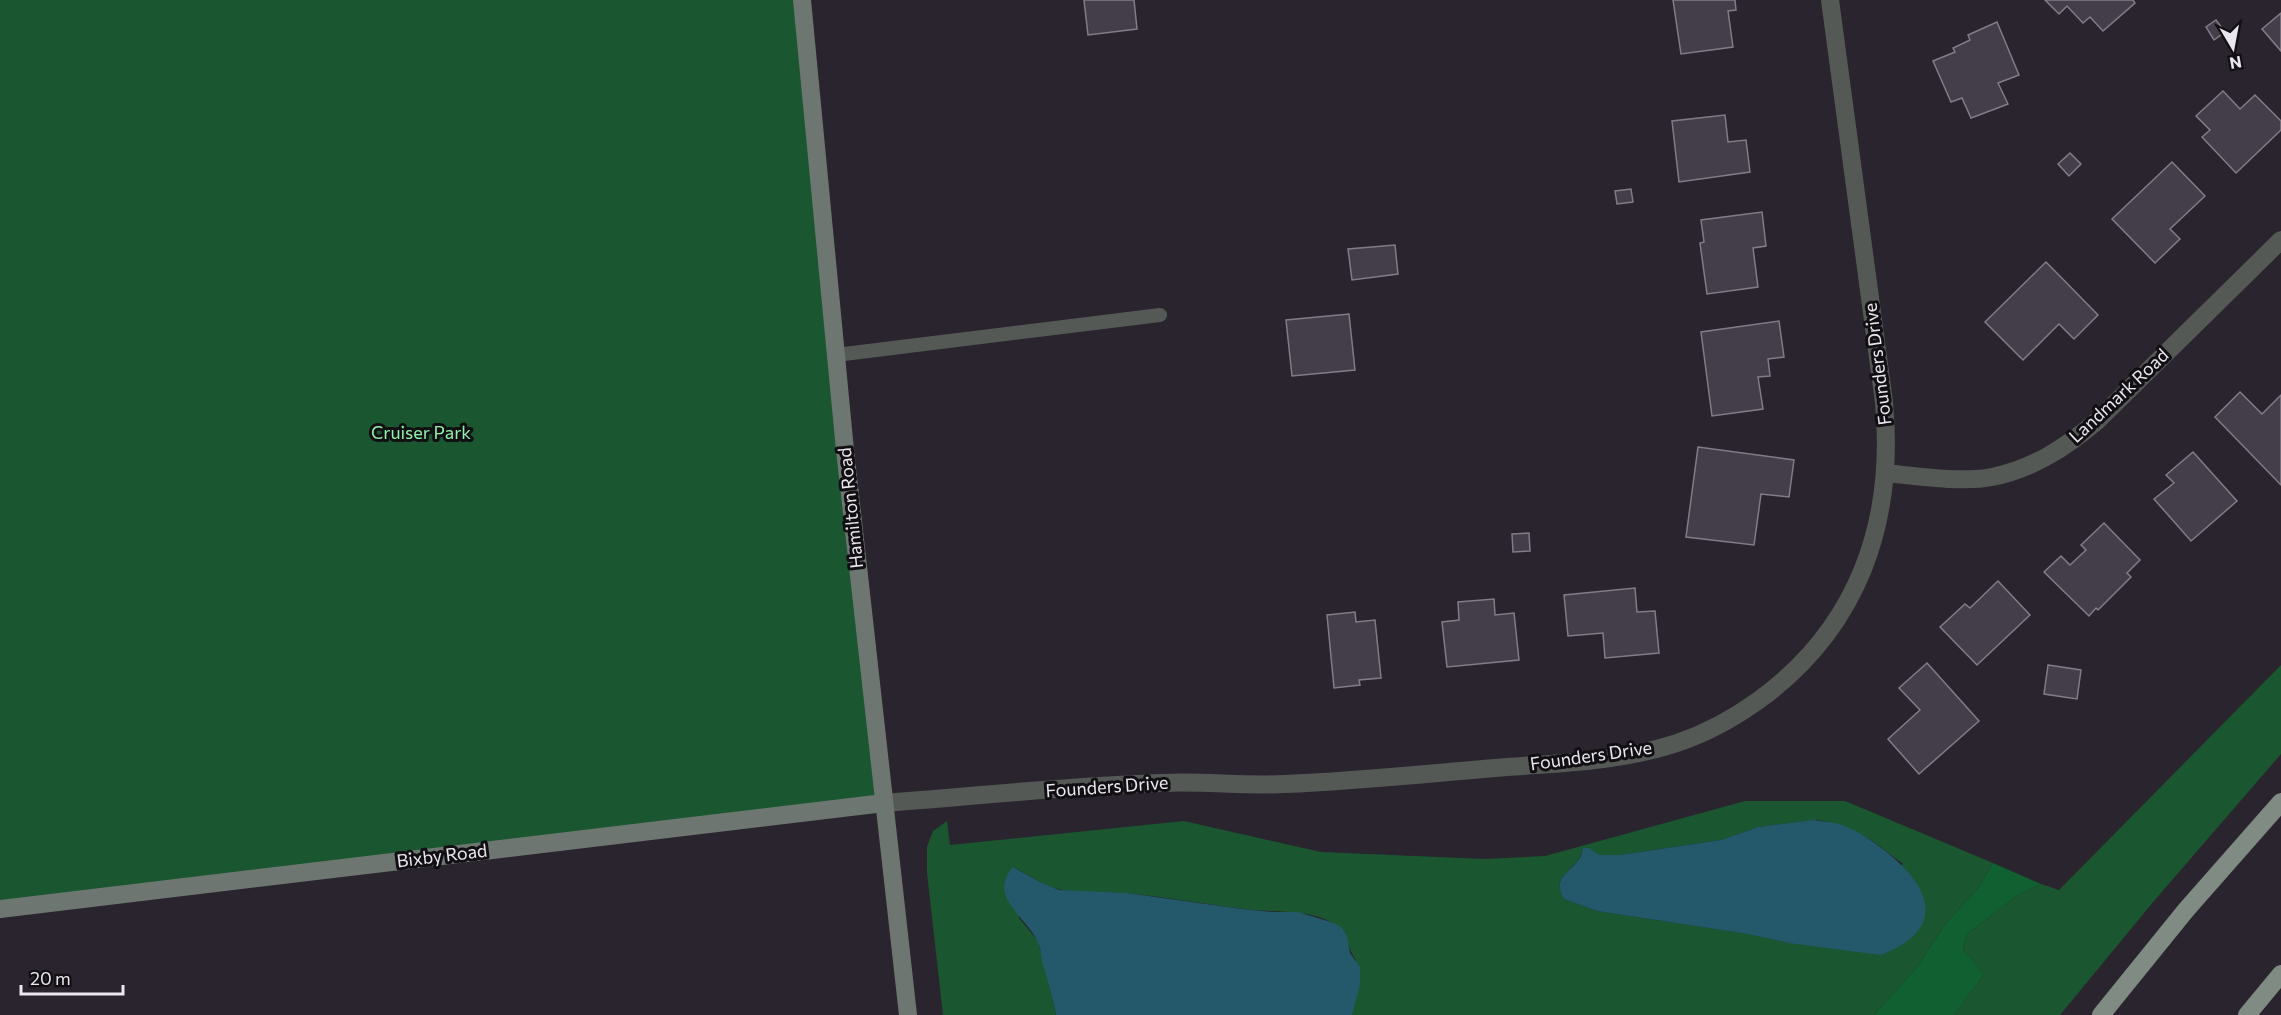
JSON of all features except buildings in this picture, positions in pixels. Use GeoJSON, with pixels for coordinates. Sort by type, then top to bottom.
{"type":"FeatureCollection","features":[{"type":"Feature","properties":{"kind":"main road","name":"Hamilton Road"},"geometry":{"type":"LineString","coordinates":[[802,0],[836,355],[908,1015]]}},
{"type":"Feature","properties":{"kind":"main road"},"geometry":{"type":"LineString","coordinates":[[2101,1015],[2186,910],[2281,802]]}},
{"type":"Feature","properties":{"kind":"main road","name":"Bixby Road"},"geometry":{"type":"LineString","coordinates":[[0,909],[884,803]]}},
{"type":"Feature","properties":{"kind":"main road"},"geometry":{"type":"LineString","coordinates":[[2247,1015],[2281,974]]}},
{"type":"Feature","properties":{"kind":"street","name":"Founders Drive"},"geometry":{"type":"LineString","coordinates":[[884,803],[1162,783],[1283,784],[1594,760],[1677,743],[1740,713],[1793,674],[1840,615],[1855,589],[1872,546],[1886,473],[1884,402],[1830,0]]}},
{"type":"Feature","properties":{"kind":"street","name":"Landmark Road"},"geometry":{"type":"LineString","coordinates":[[1886,473],[1947,478],[1990,478],[2038,462],[2068,445],[2097,421],[2281,240]]}},
{"type":"Feature","properties":{"kind":"lane"},"geometry":{"type":"LineString","coordinates":[[836,355],[1160,315]]}},
{"type":"Feature","properties":{"kind":"green space","name":"Cruiser Park"},"geometry":{"type":"Polygon","coordinates":[[[0,0],[802,0],[884,803],[0,909],[0,0]]]}},
{"type":"Feature","properties":{"kind":"green space"},"geometry":{"type":"Polygon","coordinates":[[[2281,665],[2281,754],[2154,901],[2060,1015],[1954,1015],[1983,976],[1976,963],[1963,950],[1967,934],[2018,895],[2041,884],[2059,890],[2281,665]]]}},
{"type":"Feature","properties":{"kind":"green space"},"geometry":{"type":"Polygon","coordinates":[[[1745,801],[1845,801],[1993,863],[1979,887],[1946,923],[1917,967],[1874,1015],[1352,1015],[1356,960],[1342,931],[1323,918],[1301,913],[1244,909],[1156,896],[1066,891],[1046,885],[1013,867],[1019,918],[1038,941],[1056,1015],[943,1015],[927,873],[927,847],[933,831],[947,821],[950,845],[1184,821],[1321,852],[1485,859],[1545,856],[1745,801]],[[1817,820],[1758,827],[1721,840],[1619,855],[1599,855],[1583,848],[1577,862],[1562,878],[1560,890],[1564,899],[1597,911],[1749,934],[1789,943],[1903,864],[1853,830],[1817,820]]]}},
{"type":"Feature","properties":{"kind":"green space"},"geometry":{"type":"Polygon","coordinates":[[[1993,863],[2041,884],[2018,895],[1967,934],[1963,950],[1976,963],[1983,976],[1954,1015],[1874,1015],[1917,967],[1946,923],[1979,887],[1993,863]]]}},
{"type":"Feature","properties":{"kind":"water"},"geometry":{"type":"Polygon","coordinates":[[[1814,820],[1841,825],[1861,834],[1884,850],[1913,878],[1921,892],[1925,906],[1924,920],[1916,933],[1902,944],[1881,955],[1789,943],[1748,934],[1597,911],[1564,899],[1560,890],[1562,878],[1577,862],[1583,848],[1589,848],[1599,855],[1619,855],[1721,840],[1758,827],[1814,820]]]}},
{"type":"Feature","properties":{"kind":"water"},"geometry":{"type":"Polygon","coordinates":[[[1013,867],[1059,890],[1127,893],[1242,909],[1298,912],[1334,923],[1342,928],[1347,936],[1350,953],[1360,967],[1360,985],[1352,1015],[1056,1015],[1039,945],[1012,907],[1004,888],[1006,878],[1013,867]]]}}]}
